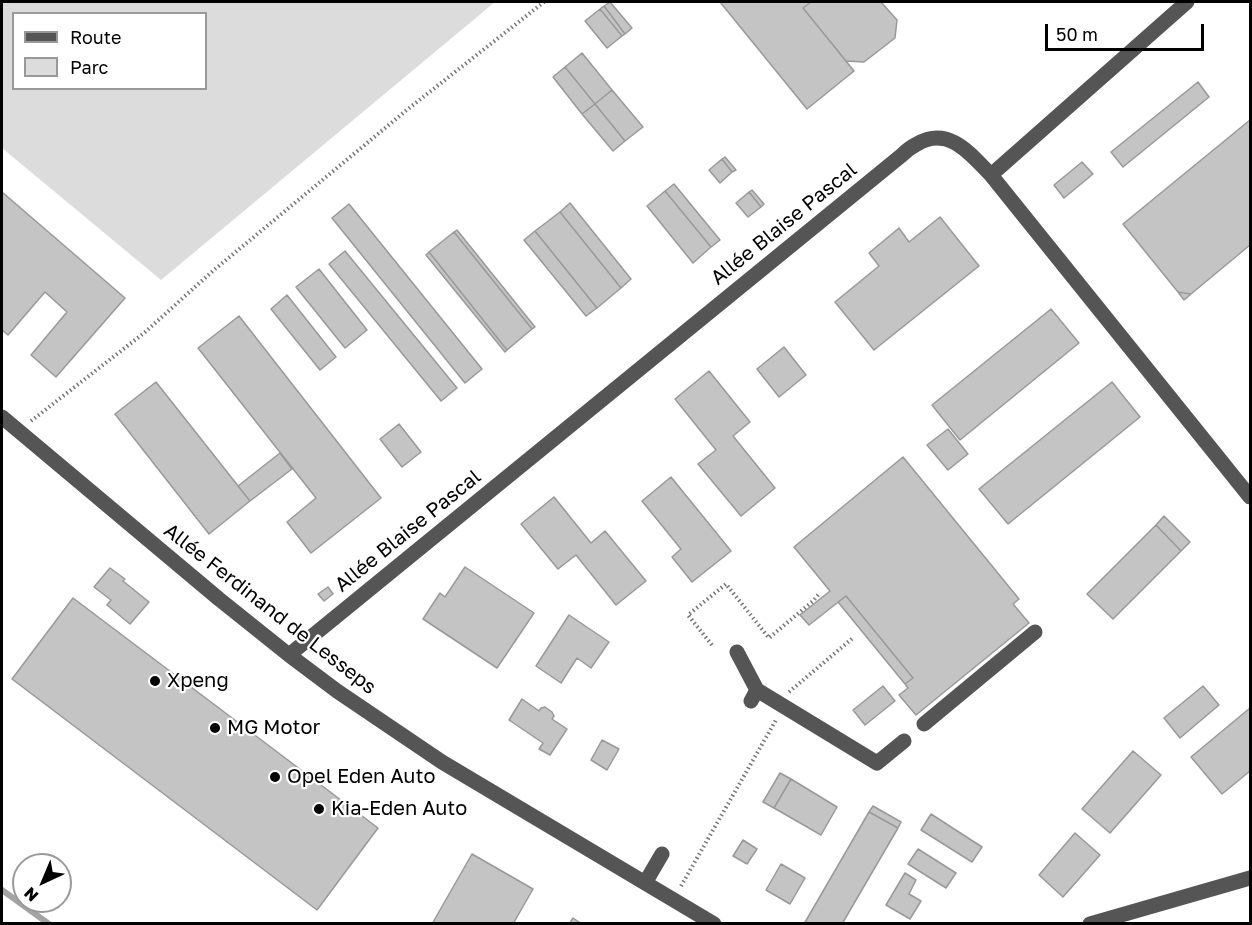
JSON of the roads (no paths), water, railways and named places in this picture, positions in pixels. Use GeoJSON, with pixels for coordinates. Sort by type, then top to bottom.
{"type":"FeatureCollection","features":[{"type":"Feature","properties":{"kind":"street"},"geometry":{"type":"LineString","coordinates":[[991,176],[1187,2]]}},
{"type":"Feature","properties":{"kind":"street","name":"Allée Blaise Pascal"},"geometry":{"type":"LineString","coordinates":[[289,656],[917,144],[940,137],[951,140],[964,148],[991,176],[1251,497]]}},
{"type":"Feature","properties":{"kind":"street","name":"Allée Ferdinand de Lesseps"},"geometry":{"type":"LineString","coordinates":[[2,417],[289,656],[337,691],[442,762],[714,924]]}},
{"type":"Feature","properties":{"kind":"street"},"geometry":{"type":"LineString","coordinates":[[924,724],[1035,632]]}},
{"type":"Feature","properties":{"kind":"street"},"geometry":{"type":"LineString","coordinates":[[737,652],[754,696],[783,706],[877,763],[904,741]]}},
{"type":"Feature","properties":{"kind":"street"},"geometry":{"type":"LineString","coordinates":[[645,883],[662,854]]}},
{"type":"Feature","properties":{"kind":"street"},"geometry":{"type":"LineString","coordinates":[[1090,924],[1251,878]]}},
{"type":"Feature","properties":{"kind":"waterway"},"geometry":{"type":"LineString","coordinates":[[2,890],[49,924]]}},
{"type":"Feature","properties":{"kind":"place","name":"Xpeng"},"geometry":{"type":"Point","coordinates":[155,681]}},
{"type":"Feature","properties":{"kind":"place","name":"MG Motor"},"geometry":{"type":"Point","coordinates":[215,728]}},
{"type":"Feature","properties":{"kind":"place","name":"Opel Eden Auto"},"geometry":{"type":"Point","coordinates":[275,777]}},
{"type":"Feature","properties":{"kind":"place","name":"Kia-Eden Auto"},"geometry":{"type":"Point","coordinates":[319,809]}}]}
